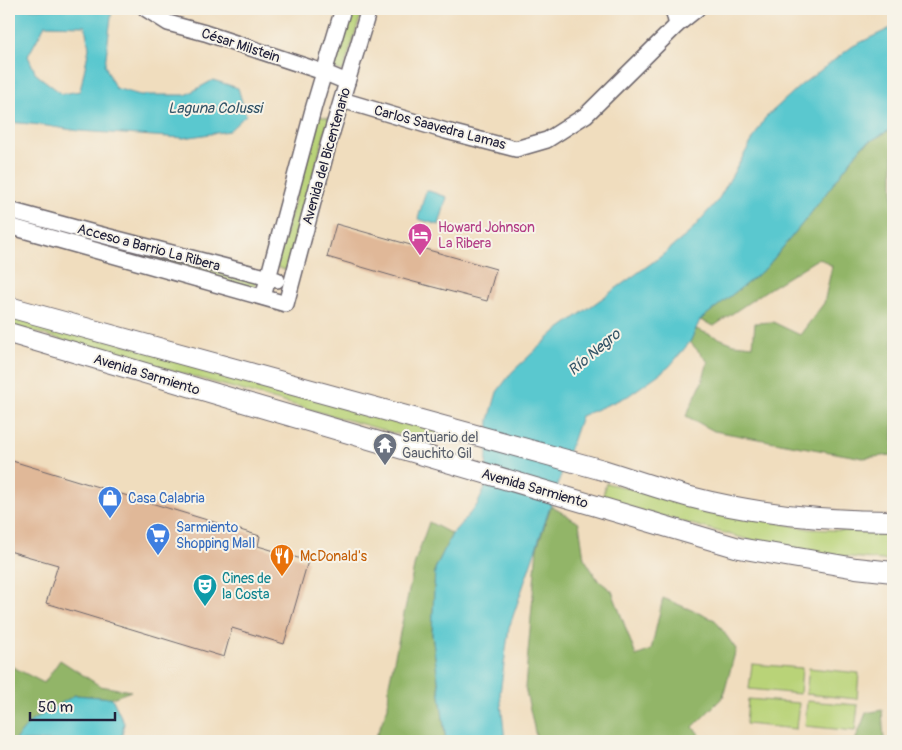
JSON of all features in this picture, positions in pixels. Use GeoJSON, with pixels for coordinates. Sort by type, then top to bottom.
{"type":"FeatureCollection","features":[{"type":"Feature","properties":{"kind":"main road","name":"Avenida Sarmiento"},"geometry":{"type":"LineString","coordinates":[[9,307],[603,470],[690,497],[770,513],[824,518],[893,520]]}},
{"type":"Feature","properties":{"kind":"main road","name":"Avenida Sarmiento"},"geometry":{"type":"LineString","coordinates":[[9,333],[739,548],[856,568],[893,572]]}},
{"type":"Feature","properties":{"kind":"street","name":"Avenida del Bicentenario"},"geometry":{"type":"LineString","coordinates":[[343,9],[323,72],[263,297],[286,304],[290,283],[369,9]]}},
{"type":"Feature","properties":{"kind":"street"},"geometry":{"type":"LineString","coordinates":[[673,9],[677,25]]}},
{"type":"Feature","properties":{"kind":"street","name":"Carlos Saavedra Lamas"},"geometry":{"type":"LineString","coordinates":[[314,106],[340,106],[446,130],[516,149],[547,140],[586,115],[677,25],[697,9]]}},
{"type":"Feature","properties":{"kind":"street","name":"César Milstein"},"geometry":{"type":"LineString","coordinates":[[155,12],[168,23],[205,33],[323,72],[347,82]]}},
{"type":"Feature","properties":{"kind":"street","name":"Acceso a Barrio La Ribera"},"geometry":{"type":"LineString","coordinates":[[9,210],[290,283]]}},
{"type":"Feature","properties":{"kind":"street"},"geometry":{"type":"LineString","coordinates":[[9,226],[263,297]]}},
{"type":"Feature","properties":{"kind":"street"},"geometry":{"type":"LineString","coordinates":[[92,250],[94,233]]}},
{"type":"Feature","properties":{"kind":"green space"},"geometry":{"type":"Polygon","coordinates":[[[351,9],[363,9],[343,71],[332,68],[351,9]]]}},
{"type":"Feature","properties":{"kind":"green space"},"geometry":{"type":"Polygon","coordinates":[[[319,116],[329,118],[286,270],[276,267],[319,116]]]}},
{"type":"Feature","properties":{"kind":"green space"},"geometry":{"type":"Polygon","coordinates":[[[893,128],[893,455],[863,458],[714,431],[686,416],[702,382],[708,362],[690,342],[696,329],[734,344],[753,346],[755,323],[773,322],[800,335],[824,303],[832,266],[819,258],[714,326],[700,320],[766,268],[862,146],[893,128]]]}},
{"type":"Feature","properties":{"kind":"green space"},"geometry":{"type":"Polygon","coordinates":[[[102,242],[257,280],[253,291],[100,248],[102,242]]]}},
{"type":"Feature","properties":{"kind":"green space"},"geometry":{"type":"Polygon","coordinates":[[[9,312],[440,432],[437,445],[9,325],[9,312]]]}},
{"type":"Feature","properties":{"kind":"green space"},"geometry":{"type":"Polygon","coordinates":[[[606,483],[725,512],[810,529],[893,533],[893,561],[830,555],[761,543],[602,500],[606,483]]]}},
{"type":"Feature","properties":{"kind":"green space"},"geometry":{"type":"Polygon","coordinates":[[[551,506],[579,523],[584,558],[598,580],[612,591],[636,656],[651,650],[663,598],[715,620],[736,649],[723,697],[693,727],[705,741],[537,741],[525,687],[537,548],[551,506]]]}},
{"type":"Feature","properties":{"kind":"green space"},"geometry":{"type":"Polygon","coordinates":[[[429,522],[452,534],[435,569],[432,634],[446,741],[374,741],[388,707],[389,684],[415,562],[429,522]]]}},
{"type":"Feature","properties":{"kind":"green space"},"geometry":{"type":"Polygon","coordinates":[[[60,660],[100,686],[131,691],[112,698],[75,695],[31,722],[14,741],[9,741],[9,665],[44,683],[60,660]]]}},
{"type":"Feature","properties":{"kind":"green space"},"geometry":{"type":"Polygon","coordinates":[[[752,664],[802,668],[800,694],[749,689],[752,664]]]}},
{"type":"Feature","properties":{"kind":"green space"},"geometry":{"type":"Polygon","coordinates":[[[809,668],[859,673],[857,699],[806,694],[809,668]]]}},
{"type":"Feature","properties":{"kind":"green space"},"geometry":{"type":"Polygon","coordinates":[[[748,699],[799,703],[796,729],[746,724],[748,699]]]}},
{"type":"Feature","properties":{"kind":"green space"},"geometry":{"type":"Polygon","coordinates":[[[807,701],[858,705],[855,731],[805,726],[807,701]]]}},
{"type":"Feature","properties":{"kind":"green space"},"geometry":{"type":"Polygon","coordinates":[[[882,710],[884,741],[855,741],[866,713],[882,710]]]}},
{"type":"Feature","properties":{"kind":"green space"},"geometry":{"type":"Polygon","coordinates":[[[358,739],[374,741],[357,741],[358,739]]]}},
{"type":"Feature","properties":{"kind":"water","name":"Laguna Colussi"},"geometry":{"type":"Polygon","coordinates":[[[9,9],[112,9],[105,65],[115,88],[140,95],[186,95],[213,80],[238,88],[246,115],[229,131],[184,138],[79,131],[9,122],[9,9]],[[45,25],[28,56],[36,74],[62,94],[80,91],[89,48],[85,26],[45,25]]]}},
{"type":"Feature","properties":{"kind":"water","name":"Río Negro"},"geometry":{"type":"Polygon","coordinates":[[[893,27],[893,128],[862,146],[766,268],[700,320],[690,342],[669,367],[628,396],[581,416],[509,628],[500,693],[505,741],[446,741],[432,634],[435,569],[452,534],[477,505],[485,488],[489,420],[497,392],[512,372],[555,332],[660,257],[689,233],[718,200],[765,118],[801,85],[853,46],[893,27]]]}},
{"type":"Feature","properties":{"kind":"water"},"geometry":{"type":"Polygon","coordinates":[[[426,190],[447,197],[439,225],[418,219],[426,190]]]}},
{"type":"Feature","properties":{"kind":"water"},"geometry":{"type":"Polygon","coordinates":[[[75,695],[112,698],[124,723],[121,741],[14,741],[30,722],[75,695]]]}},
{"type":"Feature","properties":{"kind":"building"},"geometry":{"type":"Polygon","coordinates":[[[336,224],[496,269],[487,301],[327,257],[336,224]]]}},
{"type":"Feature","properties":{"kind":"building","name":"Sarmiento Shopping Mall"},"geometry":{"type":"Polygon","coordinates":[[[9,460],[260,536],[258,546],[308,561],[284,644],[232,628],[224,657],[46,603],[58,565],[9,551],[9,460]]]}},
{"type":"Feature","properties":{"kind":"place","name":"Howard Johnson La Ribera"},"geometry":{"type":"Point","coordinates":[420,256]}},
{"type":"Feature","properties":{"kind":"place","name":"Santuario del Gauchito Gil"},"geometry":{"type":"Point","coordinates":[385,466]}},
{"type":"Feature","properties":{"kind":"place","name":"Casa Calabria"},"geometry":{"type":"Point","coordinates":[110,519]}},
{"type":"Feature","properties":{"kind":"place","name":"Sarmiento Shopping Mall"},"geometry":{"type":"Point","coordinates":[158,556]}},
{"type":"Feature","properties":{"kind":"place","name":"McDonald's"},"geometry":{"type":"Point","coordinates":[282,577]}},
{"type":"Feature","properties":{"kind":"place","name":"Cines de la Costa"},"geometry":{"type":"Point","coordinates":[205,607]}}]}
